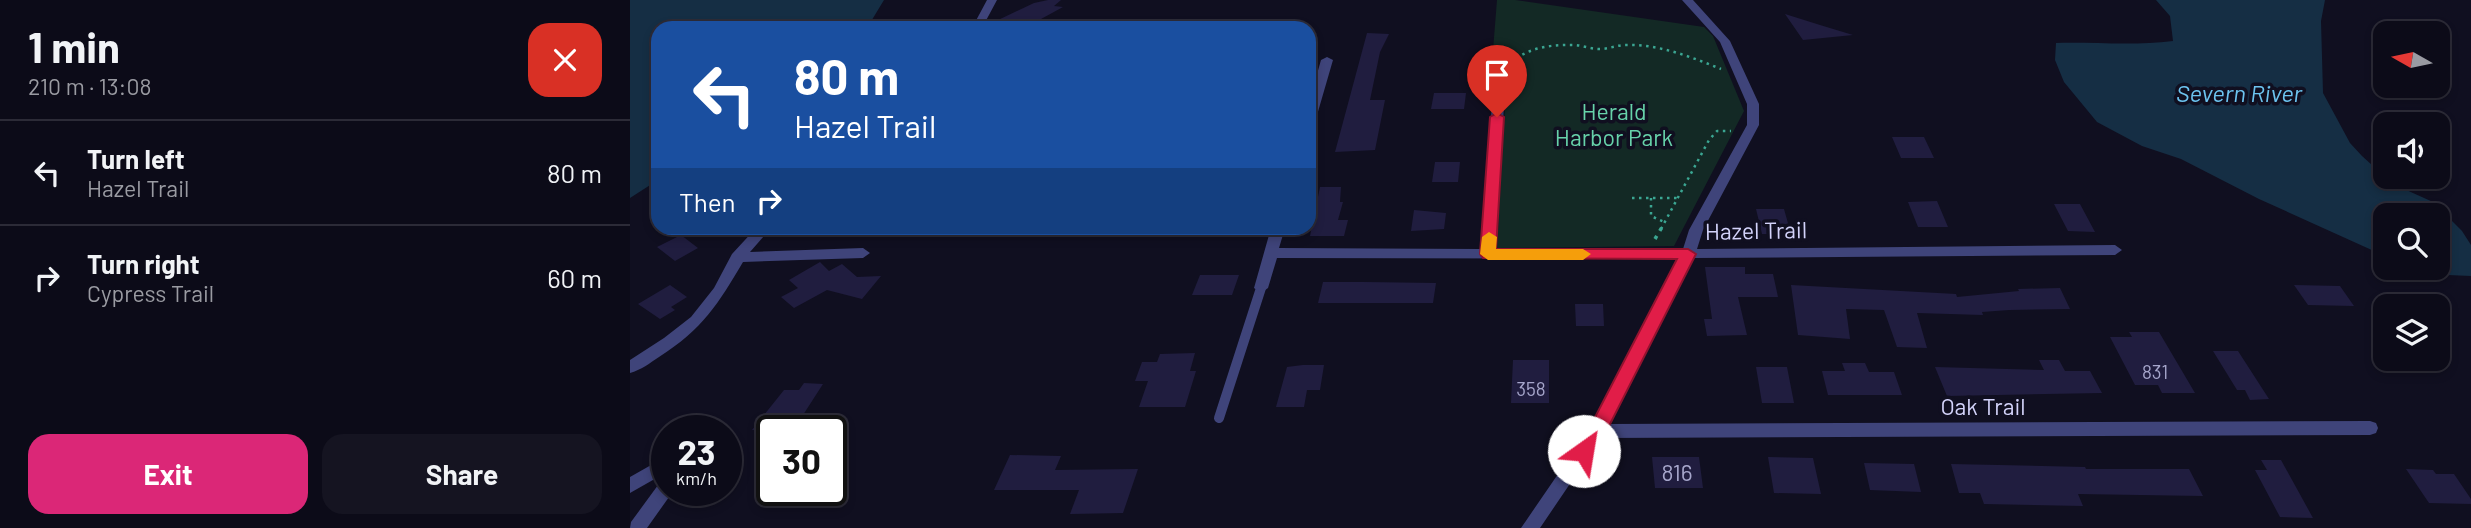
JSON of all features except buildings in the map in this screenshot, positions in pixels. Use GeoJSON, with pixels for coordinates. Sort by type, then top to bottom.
{"type":"FeatureCollection","features":[{"type":"Feature","properties":{"kind":"street"},"geometry":{"type":"LineString","coordinates":[[981,21],[992,0]]}},
{"type":"Feature","properties":{"kind":"street"},"geometry":{"type":"LineString","coordinates":[[1530,528],[1597,430],[1688,254],[1696,230],[1753,125],[1753,104],[1725,41],[1686,0]]}},
{"type":"Feature","properties":{"kind":"street"},"geometry":{"type":"LineString","coordinates":[[1316,98],[1327,60]]}},
{"type":"Feature","properties":{"kind":"street"},"geometry":{"type":"LineString","coordinates":[[1488,254],[1499,90]]}},
{"type":"Feature","properties":{"kind":"street"},"geometry":{"type":"LineString","coordinates":[[630,368],[674,341],[705,311],[737,257],[757,235]]}},
{"type":"Feature","properties":{"kind":"street"},"geometry":{"type":"LineString","coordinates":[[1261,288],[1276,235]]}},
{"type":"Feature","properties":{"kind":"street","name":"Hazel Trail"},"geometry":{"type":"LineString","coordinates":[[1271,253],[1688,254],[2115,250]]}},
{"type":"Feature","properties":{"kind":"street"},"geometry":{"type":"LineString","coordinates":[[737,257],[863,253]]}},
{"type":"Feature","properties":{"kind":"street","name":"Oak Trail"},"geometry":{"type":"LineString","coordinates":[[1597,430],[2370,428]]}},
{"type":"Feature","properties":{"kind":"street"},"geometry":{"type":"LineString","coordinates":[[630,486],[651,473]]}},
{"type":"Feature","properties":{"kind":"street"},"geometry":{"type":"LineString","coordinates":[[637,528],[653,506]]}},
{"type":"Feature","properties":{"kind":"lane"},"geometry":{"type":"LineString","coordinates":[[1219,418],[1261,288]]}},
{"type":"Feature","properties":{"kind":"path"},"geometry":{"type":"LineString","coordinates":[[1499,90],[1502,72],[1514,59],[1540,47],[1651,47],[1740,75]]}},
{"type":"Feature","properties":{"kind":"path"},"geometry":{"type":"LineString","coordinates":[[1649,254],[1709,140],[1717,131],[1729,130],[1748,135]]}},
{"type":"Feature","properties":{"kind":"path"},"geometry":{"type":"LineString","coordinates":[[1632,198],[1677,198]]}},
{"type":"Feature","properties":{"kind":"path"},"geometry":{"type":"LineString","coordinates":[[1651,198],[1651,216],[1664,222]]}},
{"type":"Feature","properties":{"kind":"green space","name":"Herald Harbor Park"},"geometry":{"type":"Polygon","coordinates":[[[1497,0],[1515,0],[1704,27],[1713,36],[1744,111],[1674,246],[1497,248],[1506,88],[1490,88],[1497,0]]]}},
{"type":"Feature","properties":{"kind":"water"},"geometry":{"type":"Polygon","coordinates":[[[630,0],[884,0],[871,21],[651,21],[651,184],[630,198],[630,0]]]}},
{"type":"Feature","properties":{"kind":"water","name":"Severn River"},"geometry":{"type":"Polygon","coordinates":[[[2156,0],[2325,0],[2321,21],[2323,93],[2350,143],[2373,166],[2373,189],[2404,189],[2434,203],[2373,203],[2373,251],[2259,199],[2181,159],[2142,146],[2097,122],[2064,82],[2055,60],[2056,43],[2129,44],[2173,41],[2170,16],[2156,0]]]}},
{"type":"Feature","properties":{"kind":"water","name":"Severn River"},"geometry":{"type":"Polygon","coordinates":[[[2450,219],[2471,245],[2471,276],[2450,275],[2450,219]]]}},
{"type":"Feature","properties":{"kind":"slow traffic"},"geometry":{"type":"LineString","coordinates":[[1489,237],[1488,254],[1583,254]]}},
{"type":"Feature","properties":{"kind":"route"},"geometry":{"type":"LineString","coordinates":[[1497,117],[1488,254],[1688,254],[1584,451]]}}]}
